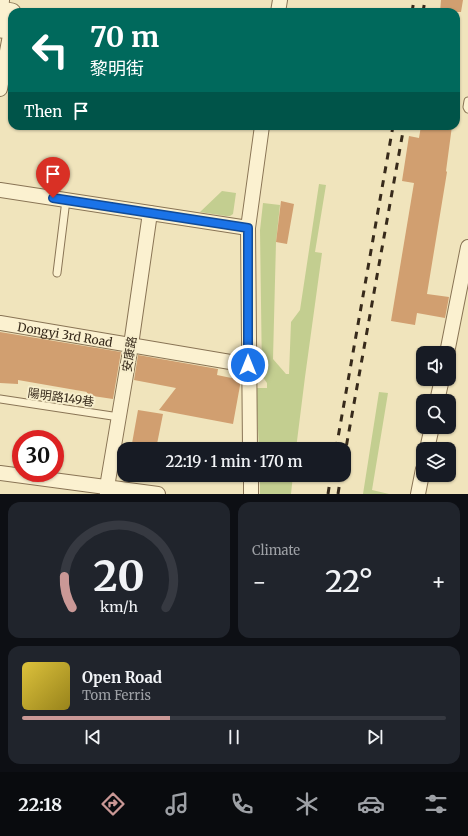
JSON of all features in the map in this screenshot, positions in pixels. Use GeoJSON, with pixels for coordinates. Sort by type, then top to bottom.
{"type":"FeatureCollection","features":[{"type":"Feature","properties":{"kind":"street"},"geometry":{"type":"LineString","coordinates":[[0,89],[8,30],[4,8]]}},
{"type":"Feature","properties":{"kind":"street"},"geometry":{"type":"LineString","coordinates":[[250,442],[248,228],[261,130]]}},
{"type":"Feature","properties":{"kind":"street"},"geometry":{"type":"LineString","coordinates":[[0,190],[248,228]]}},
{"type":"Feature","properties":{"kind":"street","name":"安康路"},"geometry":{"type":"LineString","coordinates":[[107,490],[131,345],[150,213]]}},
{"type":"Feature","properties":{"kind":"street"},"geometry":{"type":"LineString","coordinates":[[448,346],[468,246]]}},
{"type":"Feature","properties":{"kind":"street","name":"Dongyi 3rd Road"},"geometry":{"type":"LineString","coordinates":[[0,323],[248,365]]}},
{"type":"Feature","properties":{"kind":"street"},"geometry":{"type":"LineString","coordinates":[[0,473],[107,490],[158,494]]}},
{"type":"Feature","properties":{"kind":"street"},"geometry":{"type":"LineString","coordinates":[[251,482],[251,494]]}},
{"type":"Feature","properties":{"kind":"street"},"geometry":{"type":"LineString","coordinates":[[418,494],[420,482]]}},
{"type":"Feature","properties":{"kind":"lane"},"geometry":{"type":"LineString","coordinates":[[468,102],[468,110]]}},
{"type":"Feature","properties":{"kind":"lane"},"geometry":{"type":"LineString","coordinates":[[57,273],[66,200]]}},
{"type":"Feature","properties":{"kind":"lane","name":"陽明路149巷"},"geometry":{"type":"LineString","coordinates":[[0,399],[119,417]]}},
{"type":"Feature","properties":{"kind":"green space"},"geometry":{"type":"Polygon","coordinates":[[[319,184],[326,185],[315,252],[322,253],[297,442],[259,442],[256,388],[267,388],[267,383],[262,376],[260,230],[263,203],[280,205],[276,242],[273,359],[286,374],[289,374],[291,322],[300,310],[319,184]]]}},
{"type":"Feature","properties":{"kind":"green space"},"geometry":{"type":"Polygon","coordinates":[[[222,191],[236,193],[233,214],[226,216],[200,212],[222,191]]]}},
{"type":"Feature","properties":{"kind":"green space"},"geometry":{"type":"Polygon","coordinates":[[[379,392],[388,393],[372,490],[389,494],[363,494],[379,392]]]}},
{"type":"Feature","properties":{"kind":"green space"},"geometry":{"type":"Polygon","coordinates":[[[260,482],[292,482],[291,494],[260,494],[260,482]]]}},
{"type":"Feature","properties":{"kind":"building"},"geometry":{"type":"Polygon","coordinates":[[[441,0],[463,0],[461,12],[460,8],[440,8],[441,0]]]}},
{"type":"Feature","properties":{"kind":"building"},"geometry":{"type":"Polygon","coordinates":[[[420,130],[451,130],[447,172],[427,294],[449,297],[445,318],[417,313],[415,325],[391,321],[414,183],[402,181],[409,136],[419,138],[420,130]]]}},
{"type":"Feature","properties":{"kind":"building"},"geometry":{"type":"Polygon","coordinates":[[[281,201],[294,204],[287,244],[276,242],[281,201]]]}},
{"type":"Feature","properties":{"kind":"building"},"geometry":{"type":"Polygon","coordinates":[[[0,332],[121,352],[113,399],[86,395],[87,392],[18,380],[18,384],[0,383],[0,332]]]}},
{"type":"Feature","properties":{"kind":"building"},"geometry":{"type":"Polygon","coordinates":[[[138,355],[218,369],[217,375],[241,380],[233,424],[159,410],[176,388],[134,380],[138,355]]]}},
{"type":"Feature","properties":{"kind":"building"},"geometry":{"type":"Polygon","coordinates":[[[138,410],[163,414],[157,442],[132,442],[138,410]]]}},
{"type":"Feature","properties":{"kind":"railway"},"geometry":{"type":"LineString","coordinates":[[413,8],[414,0]]}},
{"type":"Feature","properties":{"kind":"railway"},"geometry":{"type":"LineString","coordinates":[[424,8],[425,0]]}},
{"type":"Feature","properties":{"kind":"railway"},"geometry":{"type":"LineString","coordinates":[[337,442],[392,130]]}},
{"type":"Feature","properties":{"kind":"railway"},"geometry":{"type":"LineString","coordinates":[[347,442],[403,130]]}},
{"type":"Feature","properties":{"kind":"railway"},"geometry":{"type":"LineString","coordinates":[[328,494],[330,482]]}},
{"type":"Feature","properties":{"kind":"railway"},"geometry":{"type":"LineString","coordinates":[[338,494],[340,482]]}},
{"type":"Feature","properties":{"kind":"route"},"geometry":{"type":"LineString","coordinates":[[53,198],[248,228],[248,365]]}}]}
